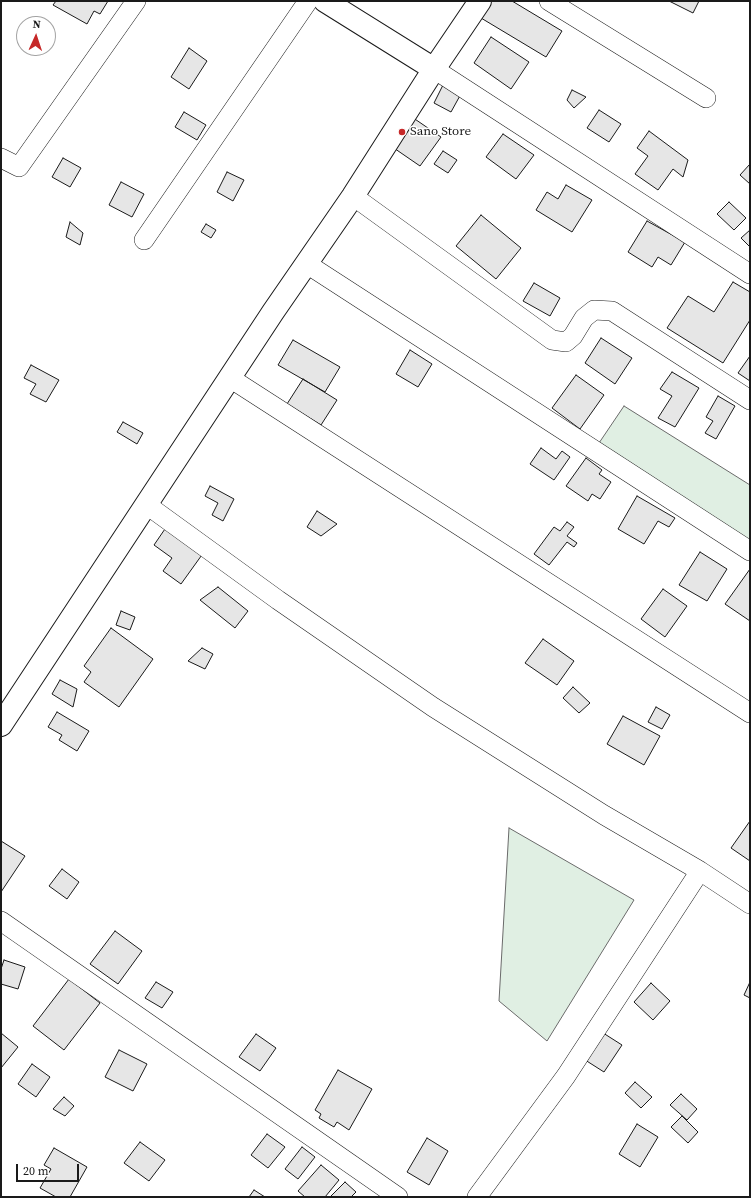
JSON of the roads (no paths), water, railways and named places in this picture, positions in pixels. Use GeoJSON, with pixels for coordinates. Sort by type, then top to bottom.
{"type":"FeatureCollection","features":[{"type":"Feature","properties":{"kind":"street"},"geometry":{"type":"LineString","coordinates":[[1,158],[19,167],[136,1]]}},
{"type":"Feature","properties":{"kind":"street"},"geometry":{"type":"LineString","coordinates":[[144,240],[308,1]]}},
{"type":"Feature","properties":{"kind":"street"},"geometry":{"type":"LineString","coordinates":[[1,725],[230,378],[353,196],[434,69],[480,1]]}},
{"type":"Feature","properties":{"kind":"street"},"geometry":{"type":"LineString","coordinates":[[549,1],[706,98]]}},
{"type":"Feature","properties":{"kind":"street"},"geometry":{"type":"LineString","coordinates":[[335,4],[750,274]]}},
{"type":"Feature","properties":{"kind":"street"},"geometry":{"type":"LineString","coordinates":[[353,196],[552,340],[566,342],[573,336],[584,318],[594,310],[612,310],[750,400]]}},
{"type":"Feature","properties":{"kind":"street"},"geometry":{"type":"LineString","coordinates":[[307,264],[750,551]]}},
{"type":"Feature","properties":{"kind":"street"},"geometry":{"type":"LineString","coordinates":[[230,378],[750,713]]}},
{"type":"Feature","properties":{"kind":"street"},"geometry":{"type":"LineString","coordinates":[[147,505],[278,600],[434,707],[604,815],[700,871],[750,904]]}},
{"type":"Feature","properties":{"kind":"street"},"geometry":{"type":"LineString","coordinates":[[477,1197],[566,1076],[700,871]]}},
{"type":"Feature","properties":{"kind":"street"},"geometry":{"type":"LineString","coordinates":[[1,921],[398,1197]]}},
{"type":"Feature","properties":{"kind":"place","name":"Sano Store"},"geometry":{"type":"Point","coordinates":[402,132]}}]}
